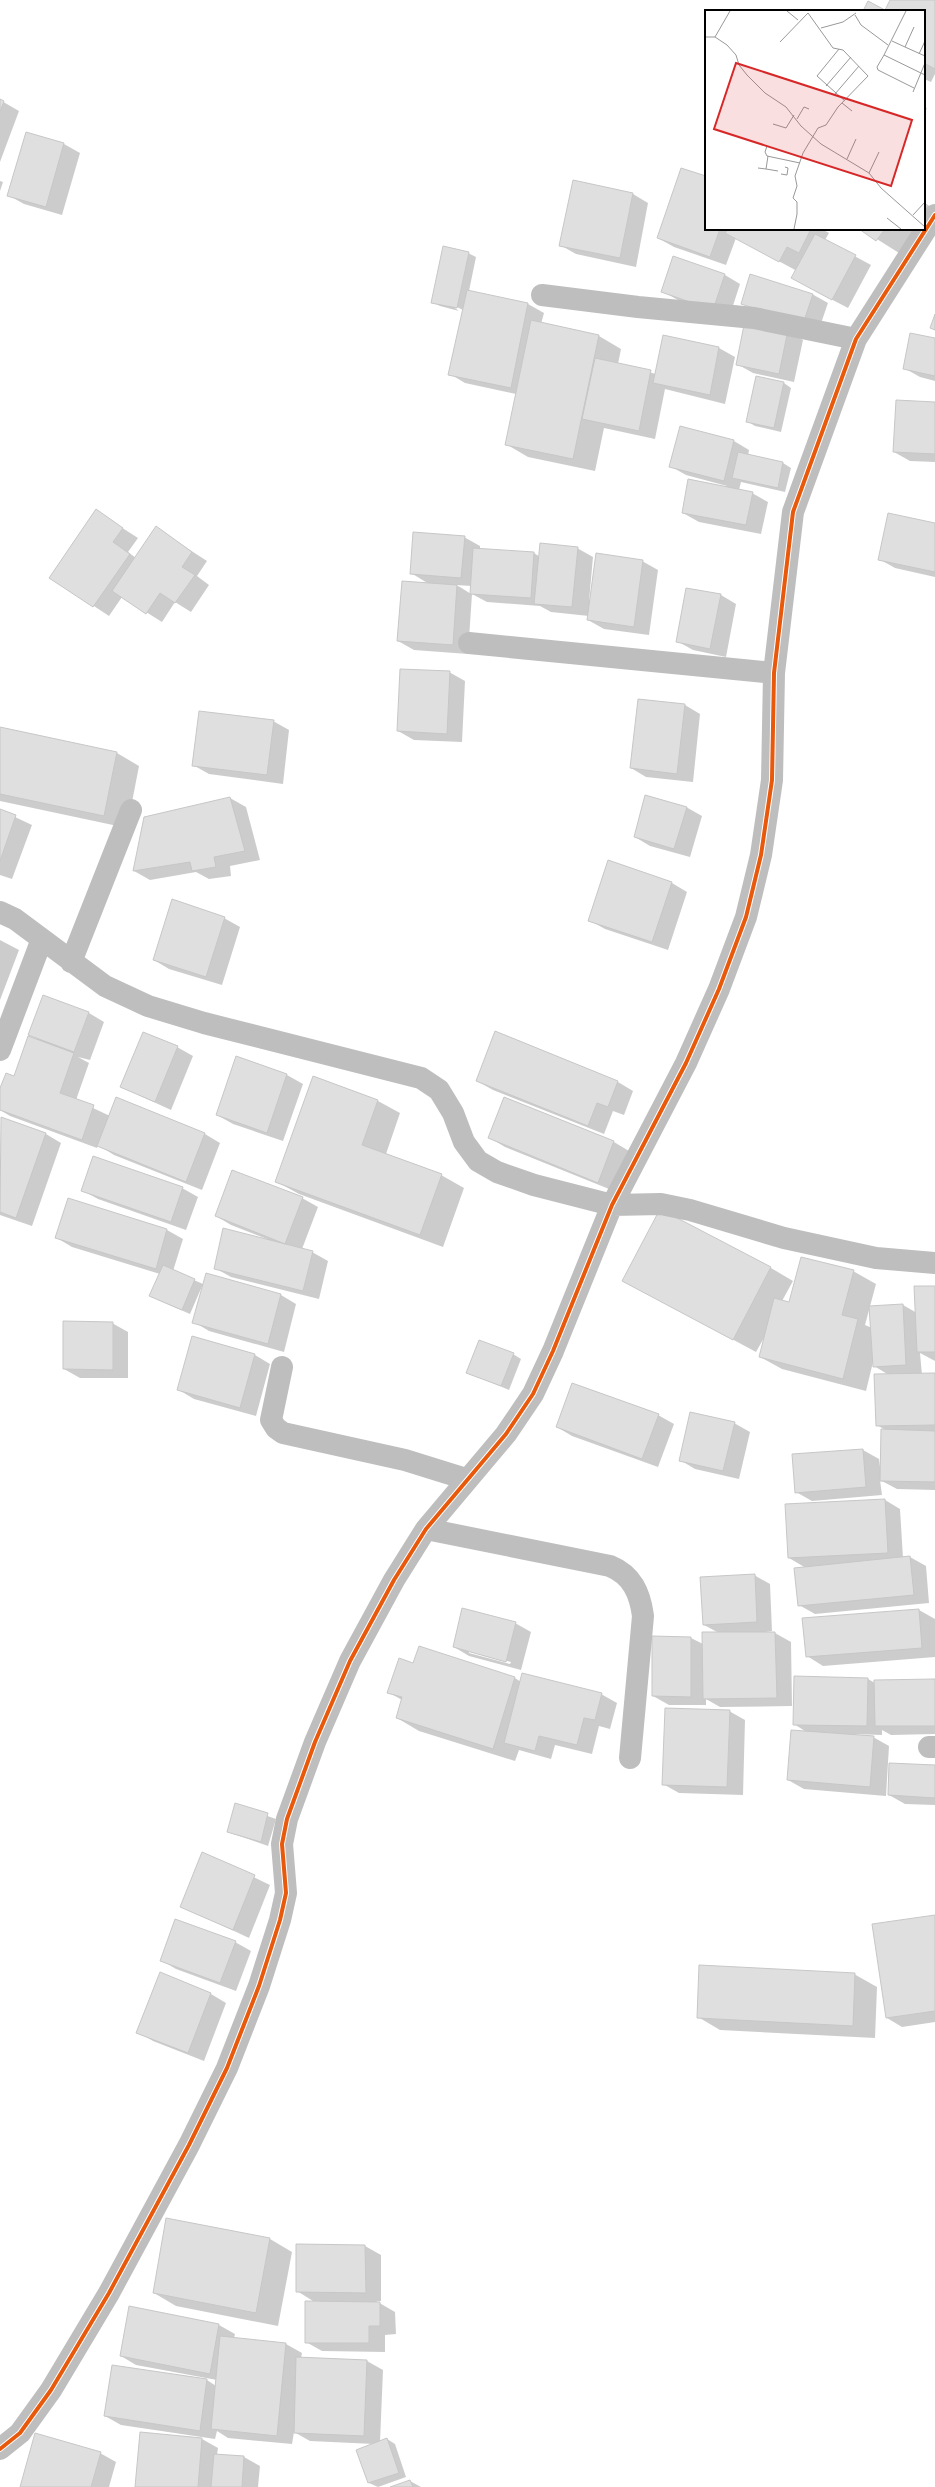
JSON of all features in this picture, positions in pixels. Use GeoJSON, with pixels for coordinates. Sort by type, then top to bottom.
{"type":"FeatureCollection","features":[{"type":"Feature","properties":{"kind":"street"},"geometry":{"type":"LineString","coordinates":[[0,2449],[20,2433],[51,2390],[110,2293],[189,2146],[227,2068],[259,1986],[280,1920],[286,1893],[282,1844],[287,1819],[315,1742],[350,1661],[394,1580],[426,1529],[506,1434],[533,1394],[554,1351],[612,1205],[686,1063],[719,989],[746,918],[761,855],[772,780],[774,673],[793,512],[856,339],[935,215]]}},
{"type":"Feature","properties":{"kind":"street"},"geometry":{"type":"LineString","coordinates":[[542,295],[638,307],[754,318],[856,339]]}},
{"type":"Feature","properties":{"kind":"street"},"geometry":{"type":"LineString","coordinates":[[469,643],[774,673]]}},
{"type":"Feature","properties":{"kind":"street"},"geometry":{"type":"LineString","coordinates":[[71,962],[131,810]]}},
{"type":"Feature","properties":{"kind":"street"},"geometry":{"type":"LineString","coordinates":[[0,912],[42,939],[71,962],[106,986],[148,1006],[204,1023],[421,1078],[439,1090],[454,1113],[464,1142],[478,1161],[497,1172],[534,1186],[612,1205],[661,1204],[690,1210],[784,1238],[861,1255],[935,1262]]}},
{"type":"Feature","properties":{"kind":"street"},"geometry":{"type":"LineString","coordinates":[[0,1050],[42,939]]}},
{"type":"Feature","properties":{"kind":"street"},"geometry":{"type":"LineString","coordinates":[[282,1367],[271,1420],[276,1428],[283,1433],[405,1460],[466,1480]]}},
{"type":"Feature","properties":{"kind":"street"},"geometry":{"type":"LineString","coordinates":[[426,1529],[610,1566],[621,1570],[630,1580],[641,1602],[643,1616],[630,1758]]}},
{"type":"Feature","properties":{"kind":"building"},"geometry":{"type":"Polygon","coordinates":[[[890,0],[935,0],[935,69],[925,64],[925,10],[885,10],[890,0]]]}},
{"type":"Feature","properties":{"kind":"building"},"geometry":{"type":"Polygon","coordinates":[[[868,1],[885,10],[864,10],[868,1]]]}},
{"type":"Feature","properties":{"kind":"building"},"geometry":{"type":"Polygon","coordinates":[[[0,99],[4,101],[0,112],[0,99]]]}},
{"type":"Feature","properties":{"kind":"building"},"geometry":{"type":"Polygon","coordinates":[[[26,132],[64,143],[46,207],[7,196],[26,132]]]}},
{"type":"Feature","properties":{"kind":"building"},"geometry":{"type":"Polygon","coordinates":[[[681,168],[705,176],[705,230],[720,230],[710,257],[657,238],[681,168]]]}},
{"type":"Feature","properties":{"kind":"building"},"geometry":{"type":"Polygon","coordinates":[[[573,180],[633,193],[620,258],[559,246],[573,180]]]}},
{"type":"Feature","properties":{"kind":"building"},"geometry":{"type":"Polygon","coordinates":[[[727,230],[810,230],[799,253],[787,247],[779,262],[725,233],[727,230]]]}},
{"type":"Feature","properties":{"kind":"building"},"geometry":{"type":"Polygon","coordinates":[[[860,230],[884,230],[876,241],[860,230]]]}},
{"type":"Feature","properties":{"kind":"building"},"geometry":{"type":"Polygon","coordinates":[[[815,234],[856,255],[832,300],[791,278],[815,234]]]}},
{"type":"Feature","properties":{"kind":"building"},"geometry":{"type":"Polygon","coordinates":[[[443,246],[469,252],[457,308],[431,303],[443,246]]]}},
{"type":"Feature","properties":{"kind":"building"},"geometry":{"type":"Polygon","coordinates":[[[673,256],[725,274],[713,310],[661,292],[673,256]]]}},
{"type":"Feature","properties":{"kind":"building"},"geometry":{"type":"Polygon","coordinates":[[[750,274],[813,294],[803,324],[741,304],[750,274]]]}},
{"type":"Feature","properties":{"kind":"building"},"geometry":{"type":"Polygon","coordinates":[[[467,290],[528,303],[511,388],[448,375],[467,290]]]}},
{"type":"Feature","properties":{"kind":"building"},"geometry":{"type":"Polygon","coordinates":[[[935,314],[935,330],[930,328],[935,314]]]}},
{"type":"Feature","properties":{"kind":"building"},"geometry":{"type":"Polygon","coordinates":[[[531,320],[599,335],[573,459],[505,445],[531,320]]]}},
{"type":"Feature","properties":{"kind":"building"},"geometry":{"type":"Polygon","coordinates":[[[745,320],[788,330],[779,374],[736,365],[745,320]]]}},
{"type":"Feature","properties":{"kind":"building"},"geometry":{"type":"Polygon","coordinates":[[[910,333],[935,338],[935,376],[903,369],[910,333]]]}},
{"type":"Feature","properties":{"kind":"building"},"geometry":{"type":"Polygon","coordinates":[[[663,335],[719,347],[710,395],[653,383],[663,335]]]}},
{"type":"Feature","properties":{"kind":"building"},"geometry":{"type":"Polygon","coordinates":[[[595,358],[651,370],[639,431],[582,419],[595,358]]]}},
{"type":"Feature","properties":{"kind":"building"},"geometry":{"type":"Polygon","coordinates":[[[756,376],[784,382],[774,428],[746,422],[756,376]]]}},
{"type":"Feature","properties":{"kind":"building"},"geometry":{"type":"Polygon","coordinates":[[[896,400],[935,402],[935,454],[893,452],[896,400]]]}},
{"type":"Feature","properties":{"kind":"building"},"geometry":{"type":"Polygon","coordinates":[[[680,426],[734,440],[724,481],[669,467],[680,426]]]}},
{"type":"Feature","properties":{"kind":"building"},"geometry":{"type":"Polygon","coordinates":[[[738,452],[783,462],[778,488],[732,478],[738,452]]]}},
{"type":"Feature","properties":{"kind":"building"},"geometry":{"type":"Polygon","coordinates":[[[688,479],[753,492],[746,525],[682,513],[688,479]]]}},
{"type":"Feature","properties":{"kind":"building"},"geometry":{"type":"Polygon","coordinates":[[[96,509],[123,528],[113,542],[130,554],[93,607],[49,578],[96,509]]]}},
{"type":"Feature","properties":{"kind":"building"},"geometry":{"type":"Polygon","coordinates":[[[888,513],[935,523],[935,572],[878,560],[888,513]]]}},
{"type":"Feature","properties":{"kind":"building"},"geometry":{"type":"Polygon","coordinates":[[[156,526],[192,552],[182,567],[195,575],[175,603],[160,593],[146,614],[112,591],[156,526]]]}},
{"type":"Feature","properties":{"kind":"building"},"geometry":{"type":"Polygon","coordinates":[[[413,532],[465,536],[461,578],[410,574],[413,532]]]}},
{"type":"Feature","properties":{"kind":"building"},"geometry":{"type":"Polygon","coordinates":[[[540,543],[578,547],[572,607],[534,604],[540,543]]]}},
{"type":"Feature","properties":{"kind":"building"},"geometry":{"type":"Polygon","coordinates":[[[473,548],[534,552],[531,598],[470,594],[473,548]]]}},
{"type":"Feature","properties":{"kind":"building"},"geometry":{"type":"Polygon","coordinates":[[[596,553],[643,560],[634,627],[587,620],[596,553]]]}},
{"type":"Feature","properties":{"kind":"building"},"geometry":{"type":"Polygon","coordinates":[[[402,581],[457,585],[453,645],[397,641],[402,581]]]}},
{"type":"Feature","properties":{"kind":"building"},"geometry":{"type":"Polygon","coordinates":[[[686,588],[721,594],[710,649],[676,642],[686,588]]]}},
{"type":"Feature","properties":{"kind":"building"},"geometry":{"type":"Polygon","coordinates":[[[400,669],[450,671],[447,734],[397,731],[400,669]]]}},
{"type":"Feature","properties":{"kind":"building"},"geometry":{"type":"Polygon","coordinates":[[[638,699],[685,704],[677,774],[630,768],[638,699]]]}},
{"type":"Feature","properties":{"kind":"building"},"geometry":{"type":"Polygon","coordinates":[[[199,711],[274,720],[267,775],[192,766],[199,711]]]}},
{"type":"Feature","properties":{"kind":"building"},"geometry":{"type":"Polygon","coordinates":[[[0,727],[117,752],[104,816],[0,794],[0,727]]]}},
{"type":"Feature","properties":{"kind":"building"},"geometry":{"type":"Polygon","coordinates":[[[645,795],[687,807],[674,849],[634,837],[645,795]]]}},
{"type":"Feature","properties":{"kind":"building"},"geometry":{"type":"Polygon","coordinates":[[[230,797],[245,851],[214,857],[216,867],[192,871],[190,862],[133,871],[144,817],[230,797]]]}},
{"type":"Feature","properties":{"kind":"building"},"geometry":{"type":"Polygon","coordinates":[[[0,809],[16,815],[0,861],[0,809]]]}},
{"type":"Feature","properties":{"kind":"building"},"geometry":{"type":"Polygon","coordinates":[[[608,860],[672,882],[652,942],[588,921],[608,860]]]}},
{"type":"Feature","properties":{"kind":"building"},"geometry":{"type":"Polygon","coordinates":[[[172,899],[225,917],[206,977],[153,960],[172,899]]]}},
{"type":"Feature","properties":{"kind":"building"},"geometry":{"type":"Polygon","coordinates":[[[43,995],[89,1012],[74,1052],[28,1035],[43,995]]]}},
{"type":"Feature","properties":{"kind":"building"},"geometry":{"type":"Polygon","coordinates":[[[495,1031],[618,1081],[608,1107],[597,1103],[588,1126],[476,1081],[495,1031]]]}},
{"type":"Feature","properties":{"kind":"building"},"geometry":{"type":"Polygon","coordinates":[[[143,1032],[178,1046],[155,1102],[120,1087],[143,1032]]]}},
{"type":"Feature","properties":{"kind":"building"},"geometry":{"type":"Polygon","coordinates":[[[28,1036],[74,1053],[60,1093],[94,1105],[82,1140],[0,1110],[0,1088],[6,1073],[14,1076],[28,1036]]]}},
{"type":"Feature","properties":{"kind":"building"},"geometry":{"type":"Polygon","coordinates":[[[236,1056],[287,1074],[267,1133],[216,1115],[236,1056]]]}},
{"type":"Feature","properties":{"kind":"building"},"geometry":{"type":"Polygon","coordinates":[[[313,1076],[378,1100],[362,1145],[442,1174],[420,1235],[275,1182],[313,1076]]]}},
{"type":"Feature","properties":{"kind":"building"},"geometry":{"type":"Polygon","coordinates":[[[116,1097],[205,1133],[186,1182],[97,1146],[116,1097]]]}},
{"type":"Feature","properties":{"kind":"building"},"geometry":{"type":"Polygon","coordinates":[[[504,1097],[614,1141],[598,1183],[488,1138],[504,1097]]]}},
{"type":"Feature","properties":{"kind":"building"},"geometry":{"type":"Polygon","coordinates":[[[1,1117],[46,1133],[16,1218],[0,1212],[1,1117]]]}},
{"type":"Feature","properties":{"kind":"building"},"geometry":{"type":"Polygon","coordinates":[[[93,1156],[183,1187],[171,1222],[81,1191],[93,1156]]]}},
{"type":"Feature","properties":{"kind":"building"},"geometry":{"type":"Polygon","coordinates":[[[232,1170],[303,1197],[285,1244],[215,1216],[232,1170]]]}},
{"type":"Feature","properties":{"kind":"building"},"geometry":{"type":"Polygon","coordinates":[[[68,1198],[167,1229],[156,1269],[55,1238],[68,1198]]]}},
{"type":"Feature","properties":{"kind":"building"},"geometry":{"type":"Polygon","coordinates":[[[660,1209],[771,1267],[733,1340],[622,1281],[660,1209]]]}},
{"type":"Feature","properties":{"kind":"building"},"geometry":{"type":"Polygon","coordinates":[[[223,1228],[313,1251],[303,1291],[214,1269],[223,1228]]]}},
{"type":"Feature","properties":{"kind":"building"},"geometry":{"type":"Polygon","coordinates":[[[801,1257],[854,1270],[842,1315],[858,1319],[843,1379],[759,1357],[774,1298],[789,1302],[801,1257]]]}},
{"type":"Feature","properties":{"kind":"building"},"geometry":{"type":"Polygon","coordinates":[[[163,1265],[195,1279],[182,1310],[149,1296],[163,1265]]]}},
{"type":"Feature","properties":{"kind":"building"},"geometry":{"type":"Polygon","coordinates":[[[206,1273],[281,1294],[268,1344],[192,1323],[206,1273]]]}},
{"type":"Feature","properties":{"kind":"building"},"geometry":{"type":"Polygon","coordinates":[[[914,1286],[935,1286],[935,1352],[917,1352],[914,1286]]]}},
{"type":"Feature","properties":{"kind":"building"},"geometry":{"type":"Polygon","coordinates":[[[903,1304],[906,1365],[873,1367],[869,1306],[903,1304]]]}},
{"type":"Feature","properties":{"kind":"building"},"geometry":{"type":"Polygon","coordinates":[[[63,1321],[113,1322],[113,1370],[63,1369],[63,1321]]]}},
{"type":"Feature","properties":{"kind":"building"},"geometry":{"type":"Polygon","coordinates":[[[192,1336],[255,1354],[240,1408],[177,1390],[192,1336]]]}},
{"type":"Feature","properties":{"kind":"building"},"geometry":{"type":"Polygon","coordinates":[[[479,1340],[514,1353],[501,1386],[466,1373],[479,1340]]]}},
{"type":"Feature","properties":{"kind":"building"},"geometry":{"type":"Polygon","coordinates":[[[935,1373],[935,1425],[876,1426],[874,1374],[935,1373]]]}},
{"type":"Feature","properties":{"kind":"building"},"geometry":{"type":"Polygon","coordinates":[[[572,1383],[659,1414],[642,1459],[556,1427],[572,1383]]]}},
{"type":"Feature","properties":{"kind":"building"},"geometry":{"type":"Polygon","coordinates":[[[690,1412],[735,1422],[723,1471],[679,1461],[690,1412]]]}},
{"type":"Feature","properties":{"kind":"building"},"geometry":{"type":"Polygon","coordinates":[[[881,1429],[935,1431],[935,1482],[880,1481],[881,1429]]]}},
{"type":"Feature","properties":{"kind":"building"},"geometry":{"type":"Polygon","coordinates":[[[863,1449],[866,1487],[795,1493],[792,1454],[863,1449]]]}},
{"type":"Feature","properties":{"kind":"building"},"geometry":{"type":"Polygon","coordinates":[[[885,1499],[888,1553],[788,1558],[785,1504],[885,1499]]]}},
{"type":"Feature","properties":{"kind":"building"},"geometry":{"type":"Polygon","coordinates":[[[910,1556],[914,1595],[798,1606],[794,1568],[910,1556]]]}},
{"type":"Feature","properties":{"kind":"building"},"geometry":{"type":"Polygon","coordinates":[[[755,1574],[757,1622],[703,1625],[700,1577],[755,1574]]]}},
{"type":"Feature","properties":{"kind":"building"},"geometry":{"type":"Polygon","coordinates":[[[462,1608],[516,1622],[506,1662],[453,1647],[462,1608]]]}},
{"type":"Feature","properties":{"kind":"building"},"geometry":{"type":"Polygon","coordinates":[[[919,1609],[922,1648],[806,1657],[802,1618],[919,1609]]]}},
{"type":"Feature","properties":{"kind":"building"},"geometry":{"type":"Polygon","coordinates":[[[702,1632],[775,1632],[777,1698],[703,1699],[702,1632]]]}},
{"type":"Feature","properties":{"kind":"building"},"geometry":{"type":"Polygon","coordinates":[[[652,1636],[691,1637],[691,1697],[652,1696],[652,1636]]]}},
{"type":"Feature","properties":{"kind":"building"},"geometry":{"type":"Polygon","coordinates":[[[419,1646],[515,1677],[493,1749],[396,1718],[402,1697],[387,1693],[399,1658],[413,1663],[419,1646]]]}},
{"type":"Feature","properties":{"kind":"building"},"geometry":{"type":"Polygon","coordinates":[[[522,1673],[602,1693],[595,1720],[584,1718],[577,1745],[539,1736],[535,1751],[504,1743],[522,1673]]]}},
{"type":"Feature","properties":{"kind":"building"},"geometry":{"type":"Polygon","coordinates":[[[794,1676],[868,1678],[867,1726],[793,1725],[794,1676]]]}},
{"type":"Feature","properties":{"kind":"building"},"geometry":{"type":"Polygon","coordinates":[[[935,1679],[935,1726],[875,1726],[874,1680],[935,1679]]]}},
{"type":"Feature","properties":{"kind":"building"},"geometry":{"type":"Polygon","coordinates":[[[665,1708],[730,1710],[727,1787],[662,1785],[665,1708]]]}},
{"type":"Feature","properties":{"kind":"building"},"geometry":{"type":"Polygon","coordinates":[[[791,1730],[874,1736],[870,1787],[787,1780],[791,1730]]]}},
{"type":"Feature","properties":{"kind":"building"},"geometry":{"type":"Polygon","coordinates":[[[889,1763],[935,1765],[935,1798],[888,1795],[889,1763]]]}},
{"type":"Feature","properties":{"kind":"building"},"geometry":{"type":"Polygon","coordinates":[[[235,1803],[268,1813],[261,1842],[227,1832],[235,1803]]]}},
{"type":"Feature","properties":{"kind":"building"},"geometry":{"type":"Polygon","coordinates":[[[202,1852],[255,1875],[233,1930],[180,1907],[202,1852]]]}},
{"type":"Feature","properties":{"kind":"building"},"geometry":{"type":"Polygon","coordinates":[[[935,1915],[935,2011],[886,2018],[872,1924],[935,1915]]]}},
{"type":"Feature","properties":{"kind":"building"},"geometry":{"type":"Polygon","coordinates":[[[175,1919],[236,1941],[220,1983],[160,1961],[175,1919]]]}},
{"type":"Feature","properties":{"kind":"building"},"geometry":{"type":"Polygon","coordinates":[[[699,1965],[855,1973],[853,2026],[697,2018],[699,1965]]]}},
{"type":"Feature","properties":{"kind":"building"},"geometry":{"type":"Polygon","coordinates":[[[160,1972],[211,1993],[188,2053],[136,2033],[160,1972]]]}},
{"type":"Feature","properties":{"kind":"building"},"geometry":{"type":"Polygon","coordinates":[[[166,2218],[270,2238],[256,2313],[153,2293],[166,2218]]]}},
{"type":"Feature","properties":{"kind":"building"},"geometry":{"type":"Polygon","coordinates":[[[296,2244],[365,2245],[366,2293],[296,2292],[296,2244]]]}},
{"type":"Feature","properties":{"kind":"building"},"geometry":{"type":"Polygon","coordinates":[[[305,2301],[380,2302],[380,2326],[369,2326],[369,2343],[305,2343],[305,2301]]]}},
{"type":"Feature","properties":{"kind":"building"},"geometry":{"type":"Polygon","coordinates":[[[129,2306],[219,2324],[210,2374],[120,2356],[129,2306]]]}},
{"type":"Feature","properties":{"kind":"building"},"geometry":{"type":"Polygon","coordinates":[[[220,2336],[286,2343],[277,2436],[211,2429],[220,2336]]]}},
{"type":"Feature","properties":{"kind":"building"},"geometry":{"type":"Polygon","coordinates":[[[296,2357],[367,2360],[364,2436],[294,2433],[296,2357]]]}},
{"type":"Feature","properties":{"kind":"building"},"geometry":{"type":"Polygon","coordinates":[[[112,2365],[207,2379],[200,2431],[104,2416],[112,2365]]]}},
{"type":"Feature","properties":{"kind":"building"},"geometry":{"type":"Polygon","coordinates":[[[140,2432],[202,2438],[198,2487],[135,2487],[140,2432]]]}},
{"type":"Feature","properties":{"kind":"building"},"geometry":{"type":"Polygon","coordinates":[[[35,2433],[101,2452],[91,2487],[20,2487],[35,2433]]]}},
{"type":"Feature","properties":{"kind":"building"},"geometry":{"type":"Polygon","coordinates":[[[387,2438],[399,2473],[368,2483],[356,2450],[387,2438]]]}},
{"type":"Feature","properties":{"kind":"building"},"geometry":{"type":"Polygon","coordinates":[[[214,2454],[244,2456],[242,2487],[211,2487],[214,2454]]]}},
{"type":"Feature","properties":{"kind":"building"},"geometry":{"type":"Polygon","coordinates":[[[410,2480],[413,2487],[390,2487],[410,2480]]]}},
{"type":"Feature","properties":{"kind":"cycle path"},"geometry":{"type":"LineString","coordinates":[[0,2449],[20,2433],[51,2390],[109,2293],[189,2145],[227,2068],[259,1986],[280,1920],[286,1893],[282,1844],[287,1819],[315,1742],[350,1661],[394,1580],[426,1529],[506,1434],[533,1394],[553,1351],[612,1205],[686,1063],[719,989],[746,917],[761,855],[772,780],[774,673],[793,512],[856,339],[935,215]]}}]}
